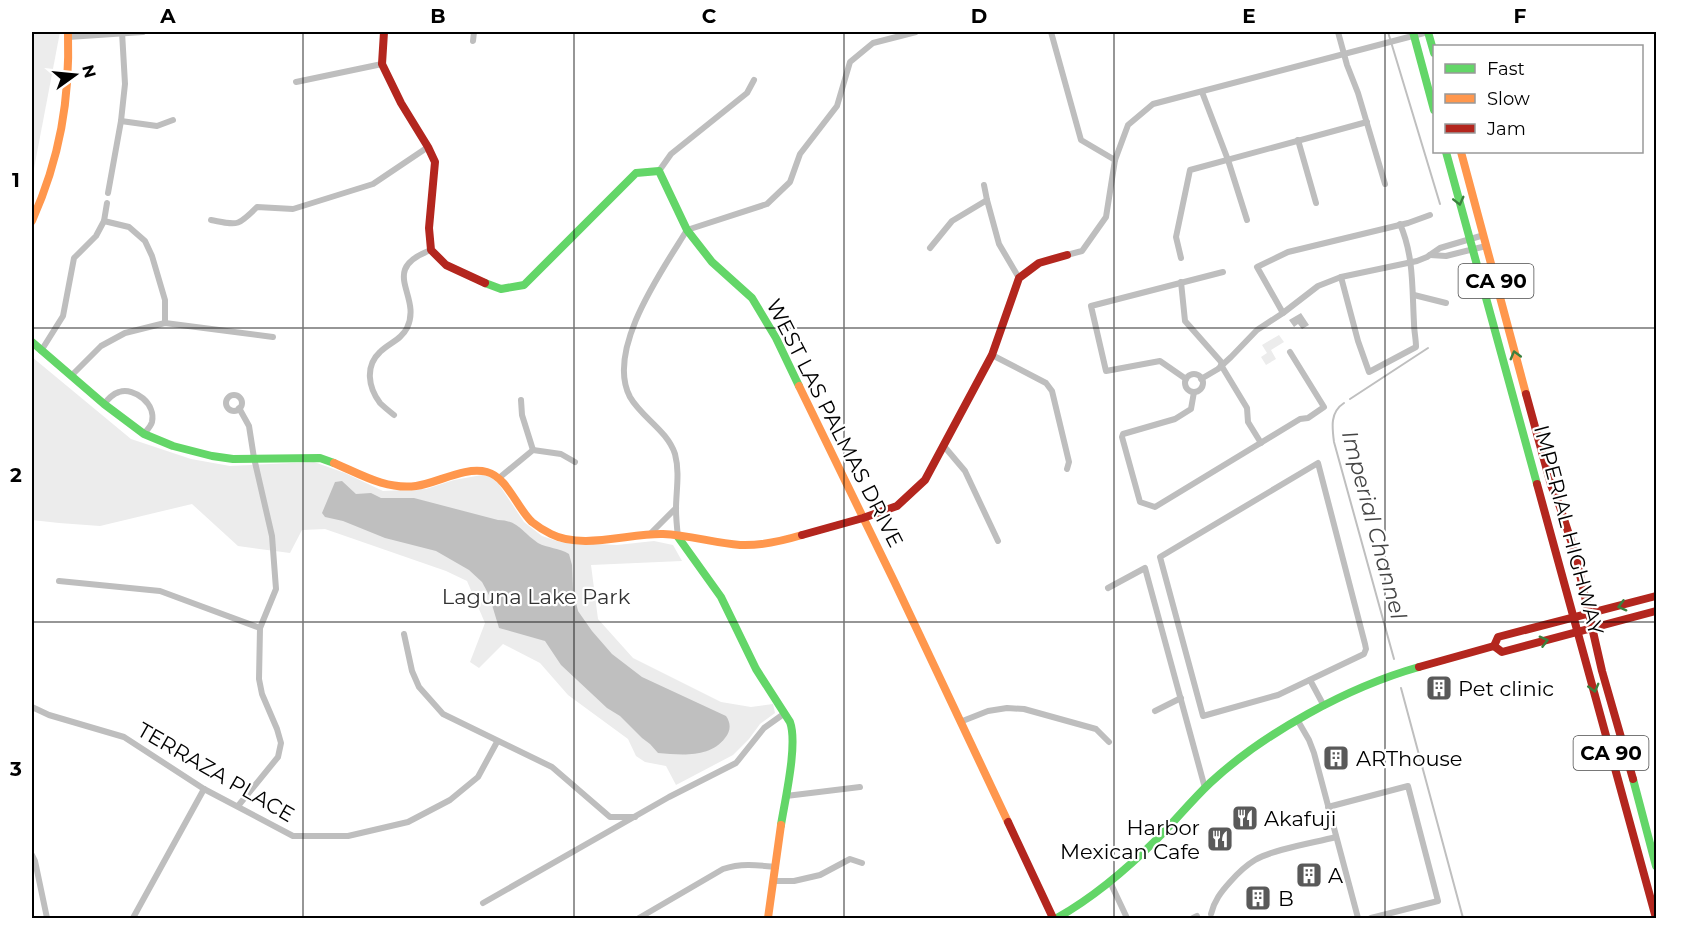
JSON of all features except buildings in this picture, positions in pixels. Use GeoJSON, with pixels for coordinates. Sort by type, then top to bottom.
{"type":"FeatureCollection","features":[{"type":"Feature","properties":{"kind":"street"},"geometry":{"type":"LineString","coordinates":[[108,193],[126,84],[122,32]]}},
{"type":"Feature","properties":{"kind":"street"},"geometry":{"type":"LineString","coordinates":[[32,221],[55,161],[65,118],[69,80],[68,34],[142,32]]}},
{"type":"Feature","properties":{"kind":"street"},"geometry":{"type":"LineString","coordinates":[[384,32],[382,64],[435,162],[429,228],[430,250],[446,265],[501,289],[524,285],[636,173],[659,171],[671,154],[747,93],[754,80]]}},
{"type":"Feature","properties":{"kind":"street"},"geometry":{"type":"LineString","coordinates":[[473,41],[474,32]]}},
{"type":"Feature","properties":{"kind":"street"},"geometry":{"type":"LineString","coordinates":[[768,918],[794,740],[791,726],[756,669],[721,597],[678,537],[677,477],[674,452],[665,436],[632,399],[625,382],[623,365],[625,352],[653,285],[687,230],[767,204],[790,182],[800,154],[837,106],[850,62],[873,43],[916,32]]}},
{"type":"Feature","properties":{"kind":"street"},"geometry":{"type":"LineString","coordinates":[[1051,32],[1081,140],[1115,160]]}},
{"type":"Feature","properties":{"kind":"street"},"geometry":{"type":"LineString","coordinates":[[1338,32],[1385,184]]}},
{"type":"Feature","properties":{"kind":"street"},"geometry":{"type":"LineString","coordinates":[[32,342],[104,404],[144,434],[173,446],[233,459],[320,458],[377,482],[403,487],[416,486],[466,472],[487,472],[499,478],[526,516],[538,527],[552,535],[575,540],[599,541],[664,534],[741,545],[765,544],[863,518],[897,506],[925,480],[992,355],[1019,278],[1039,263],[1082,251],[1106,218],[1115,160],[1128,125],[1153,104],[1399,39],[1414,33],[1428,32],[1433,50]]}},
{"type":"Feature","properties":{"kind":"street"},"geometry":{"type":"LineString","coordinates":[[1414,33],[1433,106]]}},
{"type":"Feature","properties":{"kind":"street"},"geometry":{"type":"LineString","coordinates":[[296,82],[382,64]]}},
{"type":"Feature","properties":{"kind":"street"},"geometry":{"type":"LineString","coordinates":[[1202,92],[1228,160],[1247,220]]}},
{"type":"Feature","properties":{"kind":"street"},"geometry":{"type":"LineString","coordinates":[[121,121],[157,126],[173,120]]}},
{"type":"Feature","properties":{"kind":"street"},"geometry":{"type":"LineString","coordinates":[[1181,258],[1176,237],[1190,170],[1367,122]]}},
{"type":"Feature","properties":{"kind":"street"},"geometry":{"type":"LineString","coordinates":[[1298,140],[1316,203]]}},
{"type":"Feature","properties":{"kind":"street"},"geometry":{"type":"LineString","coordinates":[[211,220],[235,225],[257,207],[293,209],[373,184],[428,147]]}},
{"type":"Feature","properties":{"kind":"street","name":"IMPERIAL HIGHWAY"},"geometry":{"type":"LineString","coordinates":[[1446,153],[1656,918]]}},
{"type":"Feature","properties":{"kind":"street","name":"IMPERIAL HIGHWAY"},"geometry":{"type":"LineString","coordinates":[[1461,153],[1551,485],[1562,511],[1656,866]]}},
{"type":"Feature","properties":{"kind":"street","name":"WEST LAS PALMAS DRIVE"},"geometry":{"type":"LineString","coordinates":[[659,171],[687,230],[712,262],[753,298],[776,338],[1055,918]]}},
{"type":"Feature","properties":{"kind":"street"},"geometry":{"type":"LineString","coordinates":[[984,185],[999,244],[1019,278]]}},
{"type":"Feature","properties":{"kind":"street"},"geometry":{"type":"LineString","coordinates":[[930,248],[952,221],[987,200]]}},
{"type":"Feature","properties":{"kind":"street"},"geometry":{"type":"LineString","coordinates":[[41,351],[63,316],[74,258],[96,236],[104,221],[107,203]]}},
{"type":"Feature","properties":{"kind":"street"},"geometry":{"type":"LineString","coordinates":[[1283,313],[1257,267],[1288,252],[1400,225],[1430,215]]}},
{"type":"Feature","properties":{"kind":"street"},"geometry":{"type":"LineString","coordinates":[[104,221],[129,227],[145,241],[152,255],[165,300],[165,323]]}},
{"type":"Feature","properties":{"kind":"street"},"geometry":{"type":"LineString","coordinates":[[1341,277],[1369,372],[1416,346],[1410,262],[1406,239],[1400,225]]}},
{"type":"Feature","properties":{"kind":"street"},"geometry":{"type":"LineString","coordinates":[[1201,379],[1222,364],[1252,335],[1313,289],[1341,277],[1410,262],[1430,255],[1440,248],[1484,235]]}},
{"type":"Feature","properties":{"kind":"street"},"geometry":{"type":"LineString","coordinates":[[1430,255],[1443,256],[1486,246]]}},
{"type":"Feature","properties":{"kind":"street"},"geometry":{"type":"LineString","coordinates":[[394,415],[380,404],[373,389],[369,375],[372,361],[380,351],[399,339],[407,328],[411,316],[403,277],[406,265],[415,256],[430,250]]}},
{"type":"Feature","properties":{"kind":"street"},"geometry":{"type":"LineString","coordinates":[[1186,379],[1160,361],[1106,371],[1091,306],[1223,272]]}},
{"type":"Feature","properties":{"kind":"street"},"geometry":{"type":"LineString","coordinates":[[1181,282],[1185,321],[1222,364],[1247,408],[1248,422],[1260,443]]}},
{"type":"Feature","properties":{"kind":"street"},"geometry":{"type":"LineString","coordinates":[[1413,294],[1446,303]]}},
{"type":"Feature","properties":{"kind":"street"},"geometry":{"type":"LineString","coordinates":[[71,375],[100,346],[125,333],[165,323],[273,337]]}},
{"type":"Feature","properties":{"kind":"street"},"geometry":{"type":"LineString","coordinates":[[1201,379],[1201,387],[1194,392],[1191,409],[1175,419],[1123,434],[1140,502],[1155,507],[1300,419],[1308,418],[1324,407],[1290,352]]}},
{"type":"Feature","properties":{"kind":"street"},"geometry":{"type":"LineString","coordinates":[[992,355],[1046,383],[1052,391],[1069,462],[1067,469]]}},
{"type":"Feature","properties":{"kind":"street"},"geometry":{"type":"LineString","coordinates":[[1194,392],[1186,388],[1186,379],[1190,375],[1195,375],[1201,379]]}},
{"type":"Feature","properties":{"kind":"street"},"geometry":{"type":"LineString","coordinates":[[104,404],[119,392],[130,391],[140,396],[153,411],[152,423],[144,434]]}},
{"type":"Feature","properties":{"kind":"street"},"geometry":{"type":"LineString","coordinates":[[521,400],[522,415],[532,450]]}},
{"type":"Feature","properties":{"kind":"street"},"geometry":{"type":"LineString","coordinates":[[238,806],[278,757],[281,743],[262,694],[259,679],[260,628],[276,590],[272,536],[249,426],[239,408]]}},
{"type":"Feature","properties":{"kind":"street"},"geometry":{"type":"LineString","coordinates":[[943,445],[965,471],[999,541]]}},
{"type":"Feature","properties":{"kind":"street"},"geometry":{"type":"LineString","coordinates":[[499,478],[532,450],[561,454],[575,462]]}},
{"type":"Feature","properties":{"kind":"street"},"geometry":{"type":"LineString","coordinates":[[1318,463],[1366,649],[1360,657],[1310,680],[1278,695],[1203,716],[1160,557],[1318,463]]}},
{"type":"Feature","properties":{"kind":"street"},"geometry":{"type":"LineString","coordinates":[[649,535],[676,508]]}},
{"type":"Feature","properties":{"kind":"street"},"geometry":{"type":"LineString","coordinates":[[1108,588],[1145,568],[1205,788]]}},
{"type":"Feature","properties":{"kind":"street"},"geometry":{"type":"LineString","coordinates":[[59,580],[160,591],[260,628]]}},
{"type":"Feature","properties":{"kind":"street"},"geometry":{"type":"LineString","coordinates":[[1494,646],[1498,637],[1656,596]]}},
{"type":"Feature","properties":{"kind":"street"},"geometry":{"type":"LineString","coordinates":[[1494,646],[1502,652],[1656,611]]}},
{"type":"Feature","properties":{"kind":"street"},"geometry":{"type":"LineString","coordinates":[[404,634],[412,671],[420,687],[438,709],[449,718],[552,768],[610,817],[636,817]]}},
{"type":"Feature","properties":{"kind":"street"},"geometry":{"type":"LineString","coordinates":[[1055,918],[1073,909],[1110,882],[1155,842],[1205,788],[1267,738],[1324,706],[1365,687],[1408,670],[1494,646]]}},
{"type":"Feature","properties":{"kind":"street"},"geometry":{"type":"LineString","coordinates":[[1310,680],[1324,706]]}},
{"type":"Feature","properties":{"kind":"street"},"geometry":{"type":"LineString","coordinates":[[1155,711],[1180,698]]}},
{"type":"Feature","properties":{"kind":"street","name":"TERRAZA PLACE"},"geometry":{"type":"LineString","coordinates":[[32,707],[49,715],[124,737],[204,789],[293,836],[348,836],[408,822],[450,800],[478,777],[497,742]]}},
{"type":"Feature","properties":{"kind":"street"},"geometry":{"type":"LineString","coordinates":[[960,723],[993,710],[1024,709],[1096,729],[1109,741]]}},
{"type":"Feature","properties":{"kind":"street"},"geometry":{"type":"LineString","coordinates":[[483,903],[706,777],[736,763],[764,728],[785,713]]}},
{"type":"Feature","properties":{"kind":"street"},"geometry":{"type":"LineString","coordinates":[[1298,721],[1314,753],[1358,918]]}},
{"type":"Feature","properties":{"kind":"street"},"geometry":{"type":"LineString","coordinates":[[1328,807],[1408,786],[1438,901],[1371,918]]}},
{"type":"Feature","properties":{"kind":"street"},"geometry":{"type":"LineString","coordinates":[[786,796],[860,787]]}},
{"type":"Feature","properties":{"kind":"street"},"geometry":{"type":"LineString","coordinates":[[133,918],[204,789]]}},
{"type":"Feature","properties":{"kind":"street"},"geometry":{"type":"LineString","coordinates":[[1627,810],[1633,810],[1637,814],[1646,847],[1654,855]]}},
{"type":"Feature","properties":{"kind":"street"},"geometry":{"type":"LineString","coordinates":[[1211,914],[1214,902],[1240,872],[1254,860],[1336,837]]}},
{"type":"Feature","properties":{"kind":"street"},"geometry":{"type":"LineString","coordinates":[[32,855],[47,918]]}},
{"type":"Feature","properties":{"kind":"street"},"geometry":{"type":"LineString","coordinates":[[774,880],[794,881],[820,875],[850,859],[862,863]]}},
{"type":"Feature","properties":{"kind":"street"},"geometry":{"type":"LineString","coordinates":[[639,918],[723,869],[748,864],[776,867]]}},
{"type":"Feature","properties":{"kind":"street"},"geometry":{"type":"LineString","coordinates":[[1110,882],[1127,918]]}},
{"type":"Feature","properties":{"kind":"green space"},"geometry":{"type":"Polygon","coordinates":[[[32,32],[60,32],[32,179],[32,32]]]}},
{"type":"Feature","properties":{"kind":"green space"},"geometry":{"type":"Polygon","coordinates":[[[1279,335],[1284,342],[1271,350],[1276,359],[1266,365],[1261,357],[1267,353],[1262,345],[1279,335]]]}},
{"type":"Feature","properties":{"kind":"green space","name":"Laguna Lake Park"},"geometry":{"type":"Polygon","coordinates":[[[32,357],[131,439],[191,459],[230,466],[314,462],[345,473],[383,491],[426,489],[454,480],[482,475],[498,483],[524,522],[542,536],[560,542],[617,545],[654,541],[673,545],[682,561],[591,565],[598,619],[633,658],[721,702],[751,707],[773,704],[775,713],[760,724],[733,755],[676,785],[666,766],[645,762],[636,756],[628,739],[568,695],[540,663],[503,644],[479,668],[470,662],[485,623],[467,581],[446,571],[325,529],[302,530],[290,553],[238,546],[192,504],[100,526],[32,520],[32,357]]]}},
{"type":"Feature","properties":{"kind":"shaded area"},"geometry":{"type":"Polygon","coordinates":[[[1301,313],[1309,325],[1302,329],[1298,324],[1294,327],[1289,320],[1301,313]]]}},
{"type":"Feature","properties":{"kind":"shaded area"},"geometry":{"type":"Polygon","coordinates":[[[342,481],[356,494],[371,493],[381,498],[414,498],[511,522],[538,543],[569,554],[578,611],[612,654],[642,677],[726,716],[730,727],[727,735],[719,744],[704,752],[695,754],[658,753],[620,716],[607,708],[561,665],[545,641],[499,628],[489,595],[482,582],[469,570],[436,551],[385,538],[343,521],[325,517],[322,513],[335,482],[342,481]]]}},
{"type":"Feature","properties":{"kind":"waterway","name":"Imperial Channel"},"geometry":{"type":"LineString","coordinates":[[1388,32],[1440,204]]}},
{"type":"Feature","properties":{"kind":"waterway","name":"Imperial Channel"},"geometry":{"type":"LineString","coordinates":[[1350,399],[1428,348]]}},
{"type":"Feature","properties":{"kind":"waterway","name":"Imperial Channel"},"geometry":{"type":"LineString","coordinates":[[1344,403],[1334,415],[1334,442],[1394,659]]}},
{"type":"Feature","properties":{"kind":"waterway","name":"Imperial Channel"},"geometry":{"type":"LineString","coordinates":[[1401,688],[1463,918]]}},
{"type":"Feature","properties":{"kind":"traffic: fast"},"geometry":{"type":"LineString","coordinates":[[1413,32],[1433,106]]}},
{"type":"Feature","properties":{"kind":"traffic: fast"},"geometry":{"type":"LineString","coordinates":[[1428,32],[1433,50]]}},
{"type":"Feature","properties":{"kind":"traffic: fast"},"geometry":{"type":"LineString","coordinates":[[1446,153],[1537,484]]}},
{"type":"Feature","properties":{"kind":"traffic: fast"},"geometry":{"type":"LineString","coordinates":[[485,283],[501,289],[524,285],[636,173],[659,171],[687,230],[712,262],[752,298],[776,338],[799,386]]}},
{"type":"Feature","properties":{"kind":"traffic: fast"},"geometry":{"type":"LineString","coordinates":[[32,342],[104,404],[144,434],[173,446],[233,459],[320,458],[334,463]]}},
{"type":"Feature","properties":{"kind":"traffic: fast"},"geometry":{"type":"LineString","coordinates":[[678,537],[721,597],[756,669],[790,722],[792,758],[781,825]]}},
{"type":"Feature","properties":{"kind":"traffic: fast"},"geometry":{"type":"LineString","coordinates":[[1057,918],[1097,892],[1122,872],[1210,783],[1255,747],[1336,699],[1419,667]]}},
{"type":"Feature","properties":{"kind":"traffic: fast"},"geometry":{"type":"LineString","coordinates":[[1633,779],[1656,866]]}},
{"type":"Feature","properties":{"kind":"traffic: slow"},"geometry":{"type":"LineString","coordinates":[[32,221],[50,174],[61,128],[67,81],[68,32]]}},
{"type":"Feature","properties":{"kind":"traffic: slow"},"geometry":{"type":"LineString","coordinates":[[1461,153],[1526,394]]}},
{"type":"Feature","properties":{"kind":"traffic: slow"},"geometry":{"type":"LineString","coordinates":[[799,386],[1008,822]]}},
{"type":"Feature","properties":{"kind":"traffic: slow"},"geometry":{"type":"LineString","coordinates":[[334,463],[373,480],[405,487],[470,471],[487,472],[506,486],[532,522],[563,539],[591,541],[663,534],[748,545],[771,543],[802,535]]}},
{"type":"Feature","properties":{"kind":"traffic: slow"},"geometry":{"type":"LineString","coordinates":[[768,918],[781,825]]}},
{"type":"Feature","properties":{"kind":"traffic: jam"},"geometry":{"type":"LineString","coordinates":[[384,32],[382,64],[401,103],[435,162],[429,228],[431,250],[446,265],[485,283]]}},
{"type":"Feature","properties":{"kind":"traffic: jam"},"geometry":{"type":"LineString","coordinates":[[802,535],[897,506],[925,480],[992,355],[1019,278],[1039,263],[1067,255]]}},
{"type":"Feature","properties":{"kind":"traffic: jam"},"geometry":{"type":"LineString","coordinates":[[1526,394],[1551,485],[1575,553],[1602,671],[1633,779]]}},
{"type":"Feature","properties":{"kind":"traffic: jam"},"geometry":{"type":"LineString","coordinates":[[1537,484],[1656,918]]}},
{"type":"Feature","properties":{"kind":"traffic: jam"},"geometry":{"type":"LineString","coordinates":[[1494,646],[1498,637],[1656,596]]}},
{"type":"Feature","properties":{"kind":"traffic: jam"},"geometry":{"type":"LineString","coordinates":[[1419,667],[1494,646],[1502,652],[1656,611]]}},
{"type":"Feature","properties":{"kind":"traffic: jam"},"geometry":{"type":"LineString","coordinates":[[1008,822],[1053,918]]}},
{"type":"Feature","properties":{"kind":"place","name":"Pet clinic"},"geometry":{"type":"Point","coordinates":[1439,688]}},
{"type":"Feature","properties":{"kind":"place","name":"ARThouse"},"geometry":{"type":"Point","coordinates":[1336,758]}},
{"type":"Feature","properties":{"kind":"place","name":"Akafuji"},"geometry":{"type":"Point","coordinates":[1245,818]}},
{"type":"Feature","properties":{"kind":"place","name":"Harbor Mexican Cafe"},"geometry":{"type":"Point","coordinates":[1220,839]}},
{"type":"Feature","properties":{"kind":"place","name":"A"},"geometry":{"type":"Point","coordinates":[1309,875]}},
{"type":"Feature","properties":{"kind":"place","name":"B"},"geometry":{"type":"Point","coordinates":[1258,898]}}]}
